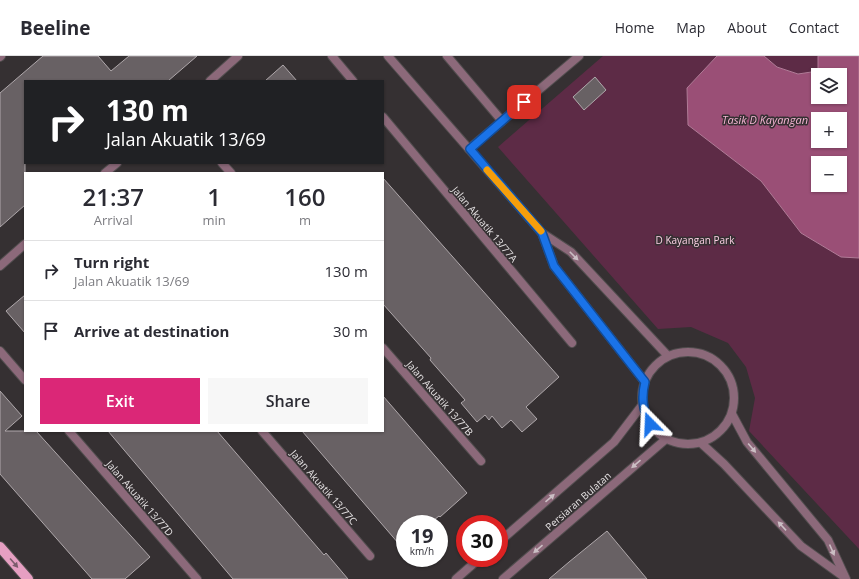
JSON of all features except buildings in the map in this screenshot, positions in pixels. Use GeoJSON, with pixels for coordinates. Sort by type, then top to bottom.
{"type":"FeatureCollection","features":[{"type":"Feature","properties":{"kind":"main road"},"geometry":{"type":"LineString","coordinates":[[0,547],[28,579]]}},
{"type":"Feature","properties":{"kind":"street"},"geometry":{"type":"LineString","coordinates":[[211,80],[238,56]]}},
{"type":"Feature","properties":{"kind":"street"},"geometry":{"type":"LineString","coordinates":[[332,56],[352,80]]}},
{"type":"Feature","properties":{"kind":"street"},"geometry":{"type":"LineString","coordinates":[[388,56],[542,233],[570,252],[668,356]]}},
{"type":"Feature","properties":{"kind":"street"},"geometry":{"type":"LineString","coordinates":[[447,56],[502,121]]}},
{"type":"Feature","properties":{"kind":"street"},"geometry":{"type":"LineString","coordinates":[[470,149],[579,56]]}},
{"type":"Feature","properties":{"kind":"street","name":"Jalan Akuatik 13/77A"},"geometry":{"type":"LineString","coordinates":[[384,118],[572,343]]}},
{"type":"Feature","properties":{"kind":"street"},"geometry":{"type":"LineString","coordinates":[[106,172],[116,164]]}},
{"type":"Feature","properties":{"kind":"street"},"geometry":{"type":"LineString","coordinates":[[223,164],[230,172]]}},
{"type":"Feature","properties":{"kind":"street"},"geometry":{"type":"LineString","coordinates":[[542,233],[554,266],[645,382]]}},
{"type":"Feature","properties":{"kind":"street"},"geometry":{"type":"LineString","coordinates":[[0,266],[24,245]]}},
{"type":"Feature","properties":{"kind":"street","name":"Jalan Akuatik 13/77B"},"geometry":{"type":"LineString","coordinates":[[384,349],[481,461]]}},
{"type":"Feature","properties":{"kind":"street"},"geometry":{"type":"LineString","coordinates":[[0,351],[24,379]]}},
{"type":"Feature","properties":{"kind":"street"},"geometry":{"type":"LineString","coordinates":[[683,352],[699,353],[713,360],[725,370],[732,384],[734,399],[732,414],[725,427],[714,437],[701,443],[689,445],[666,439],[650,424],[645,415],[642,393],[645,382],[654,367],[668,356],[683,352]]}},
{"type":"Feature","properties":{"kind":"street","name":"Persiaran Bulatan"},"geometry":{"type":"LineString","coordinates":[[508,534],[614,442],[643,404]]}},
{"type":"Feature","properties":{"kind":"street"},"geometry":{"type":"LineString","coordinates":[[732,414],[747,442],[828,540],[845,578]]}},
{"type":"Feature","properties":{"kind":"street","name":"Jalan Akuatik 13/77D"},"geometry":{"type":"LineString","coordinates":[[70,432],[197,579]]}},
{"type":"Feature","properties":{"kind":"street","name":"Jalan Akuatik 13/77C"},"geometry":{"type":"LineString","coordinates":[[263,432],[370,556]]}},
{"type":"Feature","properties":{"kind":"street","name":"Persiaran Bulatan"},"geometry":{"type":"LineString","coordinates":[[503,579],[666,439]]}},
{"type":"Feature","properties":{"kind":"street"},"geometry":{"type":"LineString","coordinates":[[701,443],[724,464],[801,546],[845,578]]}},
{"type":"Feature","properties":{"kind":"street"},"geometry":{"type":"LineString","coordinates":[[456,579],[470,567]]}},
{"type":"Feature","properties":{"kind":"green space","name":"D Kayangan Park"},"geometry":{"type":"Polygon","coordinates":[[[603,56],[717,56],[687,88],[688,125],[761,181],[801,233],[841,257],[859,258],[859,549],[749,431],[755,398],[746,367],[728,343],[691,327],[658,329],[498,147],[603,56]]]}},
{"type":"Feature","properties":{"kind":"green space"},"geometry":{"type":"Polygon","coordinates":[[[764,56],[818,56],[818,68],[811,68],[811,72],[798,74],[777,67],[764,56]]]}},
{"type":"Feature","properties":{"kind":"water","name":"Tasik D Kayangan"},"geometry":{"type":"Polygon","coordinates":[[[717,56],[764,56],[777,67],[798,74],[811,72],[811,104],[847,104],[847,68],[818,68],[818,56],[859,56],[859,258],[841,257],[801,233],[761,181],[688,125],[687,88],[717,56]]]}},
{"type":"Feature","properties":{"kind":"slow traffic"},"geometry":{"type":"LineString","coordinates":[[487,170],[541,231]]}},
{"type":"Feature","properties":{"kind":"route"},"geometry":{"type":"LineString","coordinates":[[524,102],[470,149],[542,233],[554,266],[645,382],[642,393],[643,404],[645,415],[650,424]]}}]}
